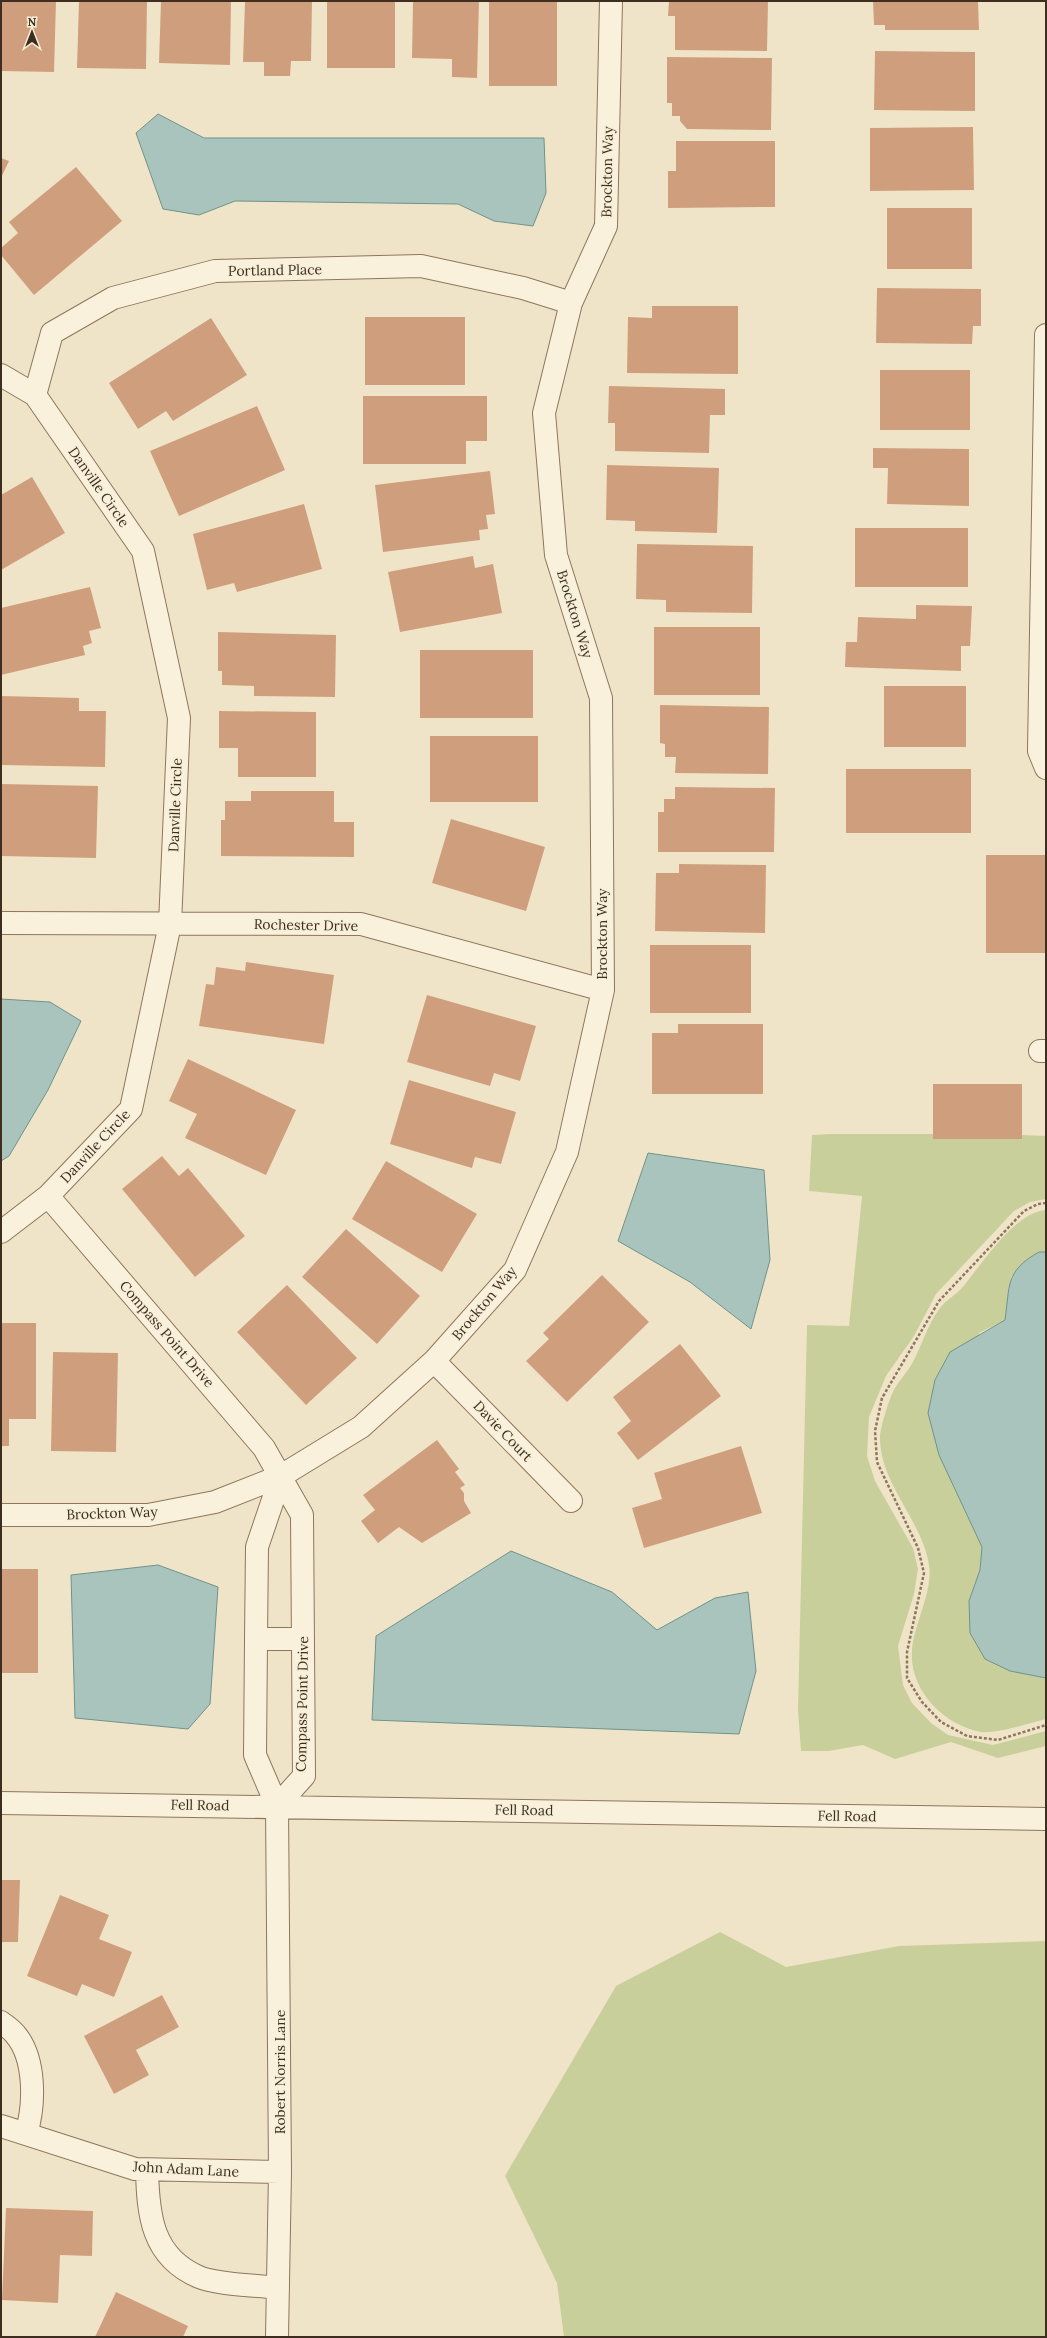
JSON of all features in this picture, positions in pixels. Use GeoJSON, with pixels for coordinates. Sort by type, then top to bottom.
{"type":"FeatureCollection","features":[{"type":"Feature","properties":{"kind":"street","name":"Brockton Way"},"geometry":{"type":"LineString","coordinates":[[1,1515],[148,1515],[215,1502],[281,1476],[361,1427],[434,1361],[515,1270],[567,1152],[603,990],[601,698],[556,555],[544,413],[571,303],[606,226],[611,1]]}},
{"type":"Feature","properties":{"kind":"street","name":"Portland Place"},"geometry":{"type":"LineString","coordinates":[[35,396],[52,333],[113,298],[215,271],[421,266],[523,288],[571,303]]}},
{"type":"Feature","properties":{"kind":"street"},"geometry":{"type":"LineString","coordinates":[[1046,335],[1038,751],[1046,768]]}},
{"type":"Feature","properties":{"kind":"street","name":"Danville Circle"},"geometry":{"type":"LineString","coordinates":[[1,375],[35,396],[143,551],[179,718],[170,924],[131,1109],[48,1196],[1,1232]]}},
{"type":"Feature","properties":{"kind":"street","name":"Rochester Drive"},"geometry":{"type":"LineString","coordinates":[[1,922],[361,924],[603,990]]}},
{"type":"Feature","properties":{"kind":"street","name":"Compass Point Drive"},"geometry":{"type":"LineString","coordinates":[[48,1196],[264,1448],[302,1515],[304,1776],[277,1806]]}},
{"type":"Feature","properties":{"kind":"street","name":"Davie Court"},"geometry":{"type":"LineString","coordinates":[[434,1361],[571,1501]]}},
{"type":"Feature","properties":{"kind":"street"},"geometry":{"type":"LineString","coordinates":[[277,1806],[255,1755],[257,1547],[281,1476]]}},
{"type":"Feature","properties":{"kind":"street"},"geometry":{"type":"LineString","coordinates":[[256,1639],[303,1639]]}},
{"type":"Feature","properties":{"kind":"street","name":"Fell Road"},"geometry":{"type":"LineString","coordinates":[[1,1803],[277,1806],[1046,1819]]}},
{"type":"Feature","properties":{"kind":"street","name":"Robert Norris Lane"},"geometry":{"type":"LineString","coordinates":[[277,1806],[280,2172],[277,2337]]}},
{"type":"Feature","properties":{"kind":"street"},"geometry":{"type":"LineString","coordinates":[[1,2022],[16,2034],[26,2054],[31,2076],[32,2114],[26,2134]]}},
{"type":"Feature","properties":{"kind":"street","name":"John Adam Lane"},"geometry":{"type":"LineString","coordinates":[[1,2126],[135,2169],[280,2172]]}},
{"type":"Feature","properties":{"kind":"street"},"geometry":{"type":"LineString","coordinates":[[147,2170],[148,2201],[153,2226],[161,2245],[177,2264],[200,2277],[278,2288]]}},
{"type":"Feature","properties":{"kind":"path"},"geometry":{"type":"LineString","coordinates":[[1046,1203],[1038,1204],[1024,1211],[939,1301],[882,1398],[875,1431],[877,1462],[918,1548],[924,1573],[907,1652],[908,1678],[922,1702],[941,1722],[967,1736],[998,1740],[1046,1725]]}},
{"type":"Feature","properties":{"kind":"green space"},"geometry":{"type":"Polygon","coordinates":[[[933,1134],[933,1139],[1022,1139],[1022,1135],[1046,1136],[1046,1199],[1030,1202],[1014,1211],[936,1294],[914,1336],[886,1376],[869,1417],[867,1456],[875,1481],[913,1548],[918,1569],[914,1594],[898,1646],[903,1685],[912,1703],[931,1723],[948,1735],[993,1745],[1046,1731],[1046,1746],[998,1758],[951,1742],[895,1759],[863,1745],[829,1751],[801,1751],[798,1710],[807,1325],[849,1326],[862,1196],[809,1191],[812,1135],[933,1134]]]}},
{"type":"Feature","properties":{"kind":"green space"},"geometry":{"type":"Polygon","coordinates":[[[1046,1210],[1046,1252],[1038,1252],[1011,1277],[1005,1320],[979,1333],[967,1512],[982,1547],[980,1570],[969,1601],[1010,1671],[1046,1678],[1046,1719],[1004,1730],[981,1732],[954,1722],[942,1713],[931,1703],[922,1691],[916,1679],[913,1665],[913,1641],[926,1598],[929,1565],[925,1549],[918,1533],[887,1471],[882,1455],[880,1434],[884,1416],[892,1394],[913,1362],[929,1327],[940,1308],[961,1289],[988,1254],[1010,1230],[1022,1220],[1034,1213],[1046,1210]]]}},
{"type":"Feature","properties":{"kind":"green space"},"geometry":{"type":"Polygon","coordinates":[[[720,1932],[786,1967],[899,1946],[1046,1941],[1046,2337],[564,2337],[557,2283],[505,2176],[616,1986],[720,1932]]]}},
{"type":"Feature","properties":{"kind":"water"},"geometry":{"type":"Polygon","coordinates":[[[158,114],[204,138],[544,138],[546,193],[533,226],[494,221],[458,204],[235,201],[199,215],[163,209],[136,133],[158,114]]]}},
{"type":"Feature","properties":{"kind":"water"},"geometry":{"type":"Polygon","coordinates":[[[1,999],[50,1002],[81,1021],[48,1090],[9,1156],[1,1161],[1,999]]]}},
{"type":"Feature","properties":{"kind":"water"},"geometry":{"type":"Polygon","coordinates":[[[648,1153],[764,1170],[770,1260],[751,1329],[690,1282],[618,1241],[648,1153]]]}},
{"type":"Feature","properties":{"kind":"water"},"geometry":{"type":"Polygon","coordinates":[[[1039,1252],[1046,1252],[1046,1678],[1010,1671],[985,1659],[970,1633],[969,1601],[980,1570],[982,1547],[939,1455],[928,1413],[935,1380],[950,1352],[1005,1320],[1011,1280],[1020,1266],[1039,1252]]]}},
{"type":"Feature","properties":{"kind":"water"},"geometry":{"type":"Polygon","coordinates":[[[511,1551],[612,1592],[657,1630],[715,1598],[748,1592],[756,1671],[739,1734],[372,1720],[376,1636],[511,1551]]]}},
{"type":"Feature","properties":{"kind":"water"},"geometry":{"type":"Polygon","coordinates":[[[158,1565],[218,1587],[210,1704],[188,1729],[75,1718],[71,1575],[158,1565]]]}},
{"type":"Feature","properties":{"kind":"building"},"geometry":{"type":"Polygon","coordinates":[[[1,1],[56,1],[54,72],[1,71],[1,1]]]}},
{"type":"Feature","properties":{"kind":"building"},"geometry":{"type":"Polygon","coordinates":[[[79,1],[147,1],[146,69],[77,68],[79,1]]]}},
{"type":"Feature","properties":{"kind":"building"},"geometry":{"type":"Polygon","coordinates":[[[161,1],[231,1],[230,65],[159,63],[161,1]]]}},
{"type":"Feature","properties":{"kind":"building"},"geometry":{"type":"Polygon","coordinates":[[[245,1],[312,1],[311,61],[291,61],[290,76],[264,76],[264,62],[243,62],[245,1]]]}},
{"type":"Feature","properties":{"kind":"building"},"geometry":{"type":"Polygon","coordinates":[[[327,1],[395,1],[395,68],[327,68],[327,1]]]}},
{"type":"Feature","properties":{"kind":"building"},"geometry":{"type":"Polygon","coordinates":[[[413,1],[479,1],[477,78],[452,77],[452,59],[412,58],[413,1]]]}},
{"type":"Feature","properties":{"kind":"building"},"geometry":{"type":"Polygon","coordinates":[[[489,1],[557,1],[557,86],[489,86],[489,1]]]}},
{"type":"Feature","properties":{"kind":"building"},"geometry":{"type":"Polygon","coordinates":[[[669,1],[768,1],[767,51],[675,50],[675,16],[668,16],[669,1]]]}},
{"type":"Feature","properties":{"kind":"building"},"geometry":{"type":"Polygon","coordinates":[[[873,1],[978,1],[979,30],[885,30],[885,25],[874,25],[873,1]]]}},
{"type":"Feature","properties":{"kind":"building"},"geometry":{"type":"Polygon","coordinates":[[[875,51],[975,52],[975,111],[874,110],[875,51]]]}},
{"type":"Feature","properties":{"kind":"building"},"geometry":{"type":"Polygon","coordinates":[[[667,57],[772,58],[771,130],[687,129],[680,121],[680,116],[672,116],[672,103],[667,103],[667,57]]]}},
{"type":"Feature","properties":{"kind":"building"},"geometry":{"type":"Polygon","coordinates":[[[973,127],[974,190],[870,191],[870,128],[973,127]]]}},
{"type":"Feature","properties":{"kind":"building"},"geometry":{"type":"Polygon","coordinates":[[[676,141],[775,141],[775,207],[668,208],[668,171],[676,171],[676,141]]]}},
{"type":"Feature","properties":{"kind":"building"},"geometry":{"type":"Polygon","coordinates":[[[1,158],[9,161],[1,178],[1,158]]]}},
{"type":"Feature","properties":{"kind":"building"},"geometry":{"type":"Polygon","coordinates":[[[76,167],[122,221],[34,295],[1,255],[1,248],[18,233],[9,222],[76,167]]]}},
{"type":"Feature","properties":{"kind":"building"},"geometry":{"type":"Polygon","coordinates":[[[887,208],[972,208],[972,269],[887,269],[887,208]]]}},
{"type":"Feature","properties":{"kind":"building"},"geometry":{"type":"Polygon","coordinates":[[[877,288],[981,289],[981,326],[973,326],[972,344],[876,343],[877,288]]]}},
{"type":"Feature","properties":{"kind":"building"},"geometry":{"type":"Polygon","coordinates":[[[652,306],[738,306],[738,374],[627,373],[628,317],[652,318],[652,306]]]}},
{"type":"Feature","properties":{"kind":"building"},"geometry":{"type":"Polygon","coordinates":[[[365,317],[465,317],[465,385],[365,385],[365,317]]]}},
{"type":"Feature","properties":{"kind":"building"},"geometry":{"type":"Polygon","coordinates":[[[211,318],[247,375],[173,421],[166,411],[138,429],[109,383],[211,318]]]}},
{"type":"Feature","properties":{"kind":"building"},"geometry":{"type":"Polygon","coordinates":[[[880,370],[970,370],[970,430],[880,430],[880,370]]]}},
{"type":"Feature","properties":{"kind":"building"},"geometry":{"type":"Polygon","coordinates":[[[609,386],[725,389],[725,415],[710,415],[709,453],[615,451],[615,423],[608,423],[609,386]]]}},
{"type":"Feature","properties":{"kind":"building"},"geometry":{"type":"Polygon","coordinates":[[[363,396],[487,396],[487,441],[466,441],[466,464],[363,464],[363,396]]]}},
{"type":"Feature","properties":{"kind":"building"},"geometry":{"type":"Polygon","coordinates":[[[257,406],[285,470],[179,516],[150,451],[257,406]]]}},
{"type":"Feature","properties":{"kind":"building"},"geometry":{"type":"Polygon","coordinates":[[[873,448],[969,449],[969,506],[887,504],[888,468],[873,468],[873,448]]]}},
{"type":"Feature","properties":{"kind":"building"},"geometry":{"type":"Polygon","coordinates":[[[607,465],[719,468],[717,533],[635,531],[635,521],[606,520],[607,465]]]}},
{"type":"Feature","properties":{"kind":"building"},"geometry":{"type":"Polygon","coordinates":[[[490,471],[495,514],[486,515],[488,529],[479,530],[480,540],[383,552],[375,485],[490,471]]]}},
{"type":"Feature","properties":{"kind":"building"},"geometry":{"type":"Polygon","coordinates":[[[32,477],[65,533],[1,570],[1,495],[32,477]]]}},
{"type":"Feature","properties":{"kind":"building"},"geometry":{"type":"Polygon","coordinates":[[[304,504],[322,569],[237,592],[234,583],[207,590],[193,534],[304,504]]]}},
{"type":"Feature","properties":{"kind":"building"},"geometry":{"type":"Polygon","coordinates":[[[855,528],[968,528],[968,587],[855,587],[855,528]]]}},
{"type":"Feature","properties":{"kind":"building"},"geometry":{"type":"Polygon","coordinates":[[[637,544],[753,546],[752,613],[666,612],[666,600],[636,599],[637,544]]]}},
{"type":"Feature","properties":{"kind":"building"},"geometry":{"type":"Polygon","coordinates":[[[473,556],[475,568],[493,564],[502,613],[400,632],[388,572],[473,556]]]}},
{"type":"Feature","properties":{"kind":"building"},"geometry":{"type":"Polygon","coordinates":[[[90,587],[101,628],[89,631],[92,643],[83,646],[85,655],[1,675],[1,608],[90,587]]]}},
{"type":"Feature","properties":{"kind":"building"},"geometry":{"type":"Polygon","coordinates":[[[916,605],[972,606],[970,646],[961,646],[961,671],[845,667],[846,642],[857,642],[858,617],[916,619],[916,605]]]}},
{"type":"Feature","properties":{"kind":"building"},"geometry":{"type":"Polygon","coordinates":[[[654,627],[760,627],[760,695],[654,695],[654,627]]]}},
{"type":"Feature","properties":{"kind":"building"},"geometry":{"type":"Polygon","coordinates":[[[218,632],[336,635],[335,697],[254,696],[254,686],[222,685],[222,671],[218,671],[218,632]]]}},
{"type":"Feature","properties":{"kind":"building"},"geometry":{"type":"Polygon","coordinates":[[[420,650],[533,650],[533,718],[420,718],[420,650]]]}},
{"type":"Feature","properties":{"kind":"building"},"geometry":{"type":"Polygon","coordinates":[[[884,686],[966,686],[966,747],[884,747],[884,686]]]}},
{"type":"Feature","properties":{"kind":"building"},"geometry":{"type":"Polygon","coordinates":[[[1,696],[79,698],[79,711],[106,711],[105,767],[1,765],[1,696]]]}},
{"type":"Feature","properties":{"kind":"building"},"geometry":{"type":"Polygon","coordinates":[[[660,705],[769,707],[768,774],[675,773],[676,757],[665,757],[665,744],[660,743],[660,705]]]}},
{"type":"Feature","properties":{"kind":"building"},"geometry":{"type":"Polygon","coordinates":[[[219,711],[316,712],[316,777],[238,777],[238,748],[219,748],[219,711]]]}},
{"type":"Feature","properties":{"kind":"building"},"geometry":{"type":"Polygon","coordinates":[[[430,736],[538,736],[538,802],[430,802],[430,736]]]}},
{"type":"Feature","properties":{"kind":"building"},"geometry":{"type":"Polygon","coordinates":[[[846,769],[971,769],[971,833],[846,833],[846,769]]]}},
{"type":"Feature","properties":{"kind":"building"},"geometry":{"type":"Polygon","coordinates":[[[1,784],[98,786],[96,858],[1,856],[1,784]]]}},
{"type":"Feature","properties":{"kind":"building"},"geometry":{"type":"Polygon","coordinates":[[[675,787],[775,788],[774,852],[658,852],[658,812],[664,812],[664,799],[675,799],[675,787]]]}},
{"type":"Feature","properties":{"kind":"building"},"geometry":{"type":"Polygon","coordinates":[[[251,791],[334,791],[334,822],[354,822],[354,857],[221,856],[221,820],[225,820],[225,801],[251,801],[251,791]]]}},
{"type":"Feature","properties":{"kind":"building"},"geometry":{"type":"Polygon","coordinates":[[[451,819],[545,847],[526,911],[432,883],[451,819]]]}},
{"type":"Feature","properties":{"kind":"building"},"geometry":{"type":"Polygon","coordinates":[[[986,855],[1046,855],[1046,953],[986,953],[986,855]]]}},
{"type":"Feature","properties":{"kind":"building"},"geometry":{"type":"Polygon","coordinates":[[[679,864],[766,865],[765,933],[655,931],[656,873],[679,873],[679,864]]]}},
{"type":"Feature","properties":{"kind":"building"},"geometry":{"type":"Polygon","coordinates":[[[650,945],[751,945],[751,1013],[650,1013],[650,945]]]}},
{"type":"Feature","properties":{"kind":"building"},"geometry":{"type":"Polygon","coordinates":[[[246,962],[334,975],[324,1044],[199,1026],[206,984],[214,985],[216,967],[245,971],[246,962]]]}},
{"type":"Feature","properties":{"kind":"building"},"geometry":{"type":"Polygon","coordinates":[[[427,995],[536,1026],[520,1081],[494,1073],[490,1086],[407,1062],[427,995]]]}},
{"type":"Feature","properties":{"kind":"building"},"geometry":{"type":"Polygon","coordinates":[[[678,1024],[763,1024],[763,1094],[652,1094],[652,1033],[678,1033],[678,1024]]]}},
{"type":"Feature","properties":{"kind":"building"},"geometry":{"type":"Polygon","coordinates":[[[188,1059],[296,1110],[266,1175],[185,1138],[197,1114],[169,1101],[188,1059]]]}},
{"type":"Feature","properties":{"kind":"building"},"geometry":{"type":"Polygon","coordinates":[[[409,1080],[516,1112],[501,1164],[475,1157],[472,1168],[390,1144],[409,1080]]]}},
{"type":"Feature","properties":{"kind":"building"},"geometry":{"type":"Polygon","coordinates":[[[933,1084],[1022,1084],[1022,1139],[933,1139],[933,1084]]]}},
{"type":"Feature","properties":{"kind":"building"},"geometry":{"type":"Polygon","coordinates":[[[162,1156],[179,1176],[188,1168],[245,1236],[195,1277],[122,1189],[162,1156]]]}},
{"type":"Feature","properties":{"kind":"building"},"geometry":{"type":"Polygon","coordinates":[[[386,1161],[477,1214],[442,1272],[352,1219],[386,1161]]]}},
{"type":"Feature","properties":{"kind":"building"},"geometry":{"type":"Polygon","coordinates":[[[346,1229],[420,1296],[377,1344],[302,1277],[346,1229]]]}},
{"type":"Feature","properties":{"kind":"building"},"geometry":{"type":"Polygon","coordinates":[[[602,1275],[649,1322],[567,1402],[526,1361],[549,1339],[543,1333],[602,1275]]]}},
{"type":"Feature","properties":{"kind":"building"},"geometry":{"type":"Polygon","coordinates":[[[287,1285],[357,1358],[306,1405],[237,1332],[287,1285]]]}},
{"type":"Feature","properties":{"kind":"building"},"geometry":{"type":"Polygon","coordinates":[[[1,1323],[36,1323],[36,1419],[9,1419],[9,1446],[1,1446],[1,1323]]]}},
{"type":"Feature","properties":{"kind":"building"},"geometry":{"type":"Polygon","coordinates":[[[680,1344],[721,1396],[638,1460],[617,1433],[631,1421],[613,1397],[680,1344]]]}},
{"type":"Feature","properties":{"kind":"building"},"geometry":{"type":"Polygon","coordinates":[[[53,1352],[118,1353],[116,1452],[51,1451],[53,1352]]]}},
{"type":"Feature","properties":{"kind":"building"},"geometry":{"type":"Polygon","coordinates":[[[437,1440],[459,1469],[455,1472],[465,1485],[460,1488],[464,1493],[464,1501],[471,1513],[422,1543],[399,1527],[378,1543],[361,1521],[375,1510],[363,1495],[437,1440]]]}},
{"type":"Feature","properties":{"kind":"building"},"geometry":{"type":"Polygon","coordinates":[[[741,1446],[762,1513],[644,1548],[632,1508],[662,1499],[654,1473],[741,1446]]]}},
{"type":"Feature","properties":{"kind":"building"},"geometry":{"type":"Polygon","coordinates":[[[1,1569],[38,1569],[38,1673],[1,1673],[1,1569]]]}},
{"type":"Feature","properties":{"kind":"building"},"geometry":{"type":"Polygon","coordinates":[[[1,1880],[20,1880],[18,1942],[1,1942],[1,1880]]]}},
{"type":"Feature","properties":{"kind":"building"},"geometry":{"type":"Polygon","coordinates":[[[60,1895],[109,1915],[99,1939],[132,1952],[114,1997],[82,1984],[77,1996],[27,1976],[60,1895]]]}},
{"type":"Feature","properties":{"kind":"building"},"geometry":{"type":"Polygon","coordinates":[[[162,1995],[179,2027],[136,2050],[149,2075],[114,2094],[84,2036],[162,1995]]]}},
{"type":"Feature","properties":{"kind":"building"},"geometry":{"type":"Polygon","coordinates":[[[6,2208],[93,2211],[92,2256],[60,2255],[58,2303],[2,2300],[6,2208]]]}},
{"type":"Feature","properties":{"kind":"building"},"geometry":{"type":"Polygon","coordinates":[[[116,2292],[188,2326],[183,2337],[95,2337],[116,2292]]]}}]}
